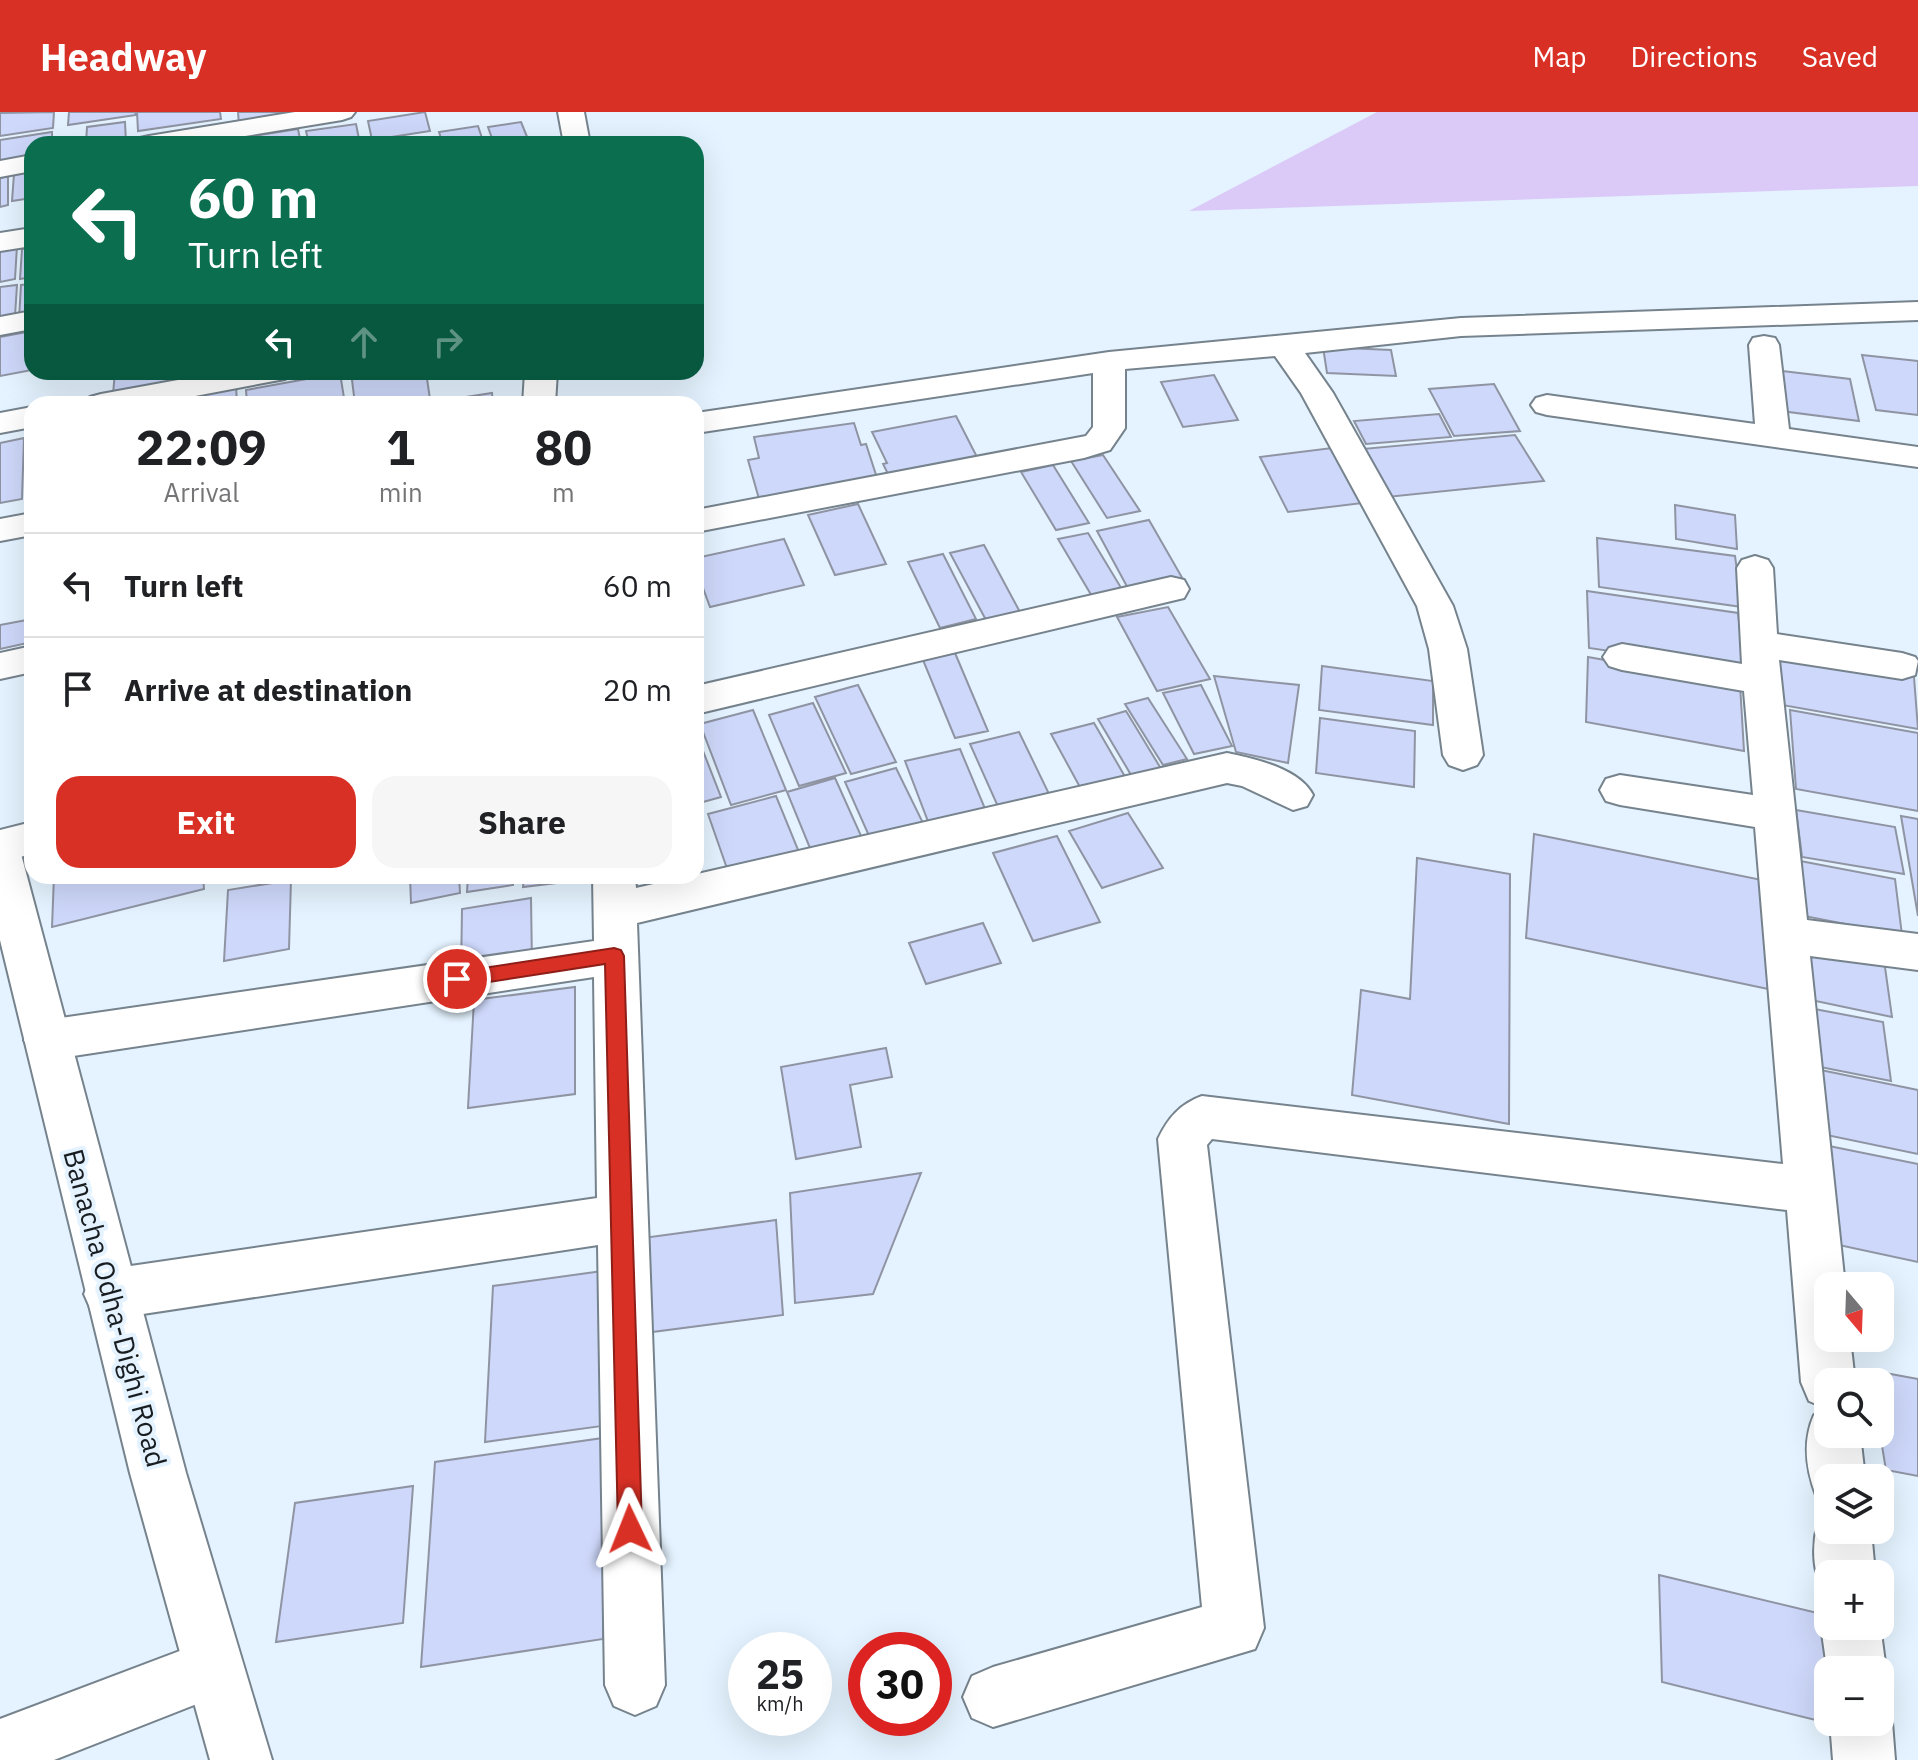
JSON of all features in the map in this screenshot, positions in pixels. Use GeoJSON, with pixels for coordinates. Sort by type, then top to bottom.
{"type":"FeatureCollection","features":[{"type":"Feature","properties":{"kind":"street"},"geometry":{"type":"LineString","coordinates":[[197,136],[342,112]]}},
{"type":"Feature","properties":{"kind":"street"},"geometry":{"type":"LineString","coordinates":[[571,112],[576,136]]}},
{"type":"Feature","properties":{"kind":"street"},"geometry":{"type":"LineString","coordinates":[[0,169],[24,164]]}},
{"type":"Feature","properties":{"kind":"street"},"geometry":{"type":"LineString","coordinates":[[0,242],[24,238]]}},
{"type":"Feature","properties":{"kind":"street"},"geometry":{"type":"LineString","coordinates":[[704,422],[1109,361],[1461,327],[1918,311]]}},
{"type":"Feature","properties":{"kind":"street"},"geometry":{"type":"LineString","coordinates":[[0,326],[24,322]]}},
{"type":"Feature","properties":{"kind":"street"},"geometry":{"type":"LineString","coordinates":[[1764,345],[1773,437]]}},
{"type":"Feature","properties":{"kind":"street"},"geometry":{"type":"LineString","coordinates":[[1284,346],[1317,393],[1435,606],[1448,649],[1463,755]]}},
{"type":"Feature","properties":{"kind":"street"},"geometry":{"type":"LineString","coordinates":[[704,520],[1072,451],[1098,443],[1109,428],[1109,361]]}},
{"type":"Feature","properties":{"kind":"street"},"geometry":{"type":"LineString","coordinates":[[144,396],[231,380]]}},
{"type":"Feature","properties":{"kind":"street"},"geometry":{"type":"LineString","coordinates":[[1547,405],[1918,457]]}},
{"type":"Feature","properties":{"kind":"street"},"geometry":{"type":"LineString","coordinates":[[0,423],[24,418]]}},
{"type":"Feature","properties":{"kind":"street"},"geometry":{"type":"LineString","coordinates":[[0,530],[24,526]]}},
{"type":"Feature","properties":{"kind":"street"},"geometry":{"type":"LineString","coordinates":[[1755,568],[1761,663],[1827,1368]]}},
{"type":"Feature","properties":{"kind":"street"},"geometry":{"type":"LineString","coordinates":[[704,698],[1171,589]]}},
{"type":"Feature","properties":{"kind":"street"},"geometry":{"type":"LineString","coordinates":[[1622,657],[1902,666]]}},
{"type":"Feature","properties":{"kind":"street"},"geometry":{"type":"LineString","coordinates":[[0,666],[24,661]]}},
{"type":"Feature","properties":{"kind":"street"},"geometry":{"type":"LineString","coordinates":[[47,1040],[614,914],[1227,768],[1253,774],[1293,795]]}},
{"type":"Feature","properties":{"kind":"street"},"geometry":{"type":"LineString","coordinates":[[1620,790],[1775,814]]}},
{"type":"Feature","properties":{"kind":"street"},"geometry":{"type":"LineString","coordinates":[[0,846],[24,840]]}},
{"type":"Feature","properties":{"kind":"street","name":"Banacha Odha-Dighi Road"},"geometry":{"type":"LineString","coordinates":[[0,854],[110,1294],[241,1760]]}},
{"type":"Feature","properties":{"kind":"street"},"geometry":{"type":"LineString","coordinates":[[614,914],[635,1685]]}},
{"type":"Feature","properties":{"kind":"street"},"geometry":{"type":"LineString","coordinates":[[1786,935],[1918,952]]}},
{"type":"Feature","properties":{"kind":"street"},"geometry":{"type":"LineString","coordinates":[[993,1697],[1234,1628],[1182,1139],[1202,1117],[1810,1190]]}},
{"type":"Feature","properties":{"kind":"street"},"geometry":{"type":"LineString","coordinates":[[110,1294],[621,1218]]}},
{"type":"Feature","properties":{"kind":"street"},"geometry":{"type":"LineString","coordinates":[[16,1750],[214,1668]]}},
{"type":"Feature","properties":{"kind":"street"},"geometry":{"type":"LineString","coordinates":[[1862,1736],[1864,1760]]}},
{"type":"Feature","properties":{"kind":"shaded area"},"geometry":{"type":"Polygon","coordinates":[[[1377,112],[1918,112],[1918,186],[1189,211],[1377,112]]]}},
{"type":"Feature","properties":{"kind":"building"},"geometry":{"type":"Polygon","coordinates":[[[54,112],[53,128],[0,136],[0,113],[54,112]]]}},
{"type":"Feature","properties":{"kind":"building"},"geometry":{"type":"Polygon","coordinates":[[[69,112],[135,112],[136,115],[68,125],[69,112]]]}},
{"type":"Feature","properties":{"kind":"building"},"geometry":{"type":"Polygon","coordinates":[[[137,112],[220,112],[221,119],[138,131],[137,112]]]}},
{"type":"Feature","properties":{"kind":"building"},"geometry":{"type":"Polygon","coordinates":[[[238,112],[303,112],[239,125],[238,112]]]}},
{"type":"Feature","properties":{"kind":"building"},"geometry":{"type":"Polygon","coordinates":[[[425,112],[430,131],[371,136],[368,121],[425,112]]]}},
{"type":"Feature","properties":{"kind":"building"},"geometry":{"type":"Polygon","coordinates":[[[125,122],[126,136],[86,136],[87,127],[125,122]]]}},
{"type":"Feature","properties":{"kind":"building"},"geometry":{"type":"Polygon","coordinates":[[[521,122],[527,136],[491,136],[488,127],[521,122]]]}},
{"type":"Feature","properties":{"kind":"building"},"geometry":{"type":"Polygon","coordinates":[[[356,124],[358,136],[307,136],[306,131],[356,124]]]}},
{"type":"Feature","properties":{"kind":"building"},"geometry":{"type":"Polygon","coordinates":[[[478,126],[481,136],[440,136],[439,132],[478,126]]]}},
{"type":"Feature","properties":{"kind":"building"},"geometry":{"type":"Polygon","coordinates":[[[298,129],[299,136],[259,136],[298,129]]]}},
{"type":"Feature","properties":{"kind":"building"},"geometry":{"type":"Polygon","coordinates":[[[52,132],[52,136],[26,136],[52,132]]]}},
{"type":"Feature","properties":{"kind":"building"},"geometry":{"type":"Polygon","coordinates":[[[24,136],[24,160],[0,164],[0,140],[24,136]]]}},
{"type":"Feature","properties":{"kind":"building"},"geometry":{"type":"Polygon","coordinates":[[[24,172],[24,199],[12,201],[14,174],[24,172]]]}},
{"type":"Feature","properties":{"kind":"building"},"geometry":{"type":"Polygon","coordinates":[[[8,176],[8,205],[0,207],[0,178],[8,176]]]}},
{"type":"Feature","properties":{"kind":"building"},"geometry":{"type":"Polygon","coordinates":[[[17,246],[15,279],[0,282],[0,249],[17,246]]]}},
{"type":"Feature","properties":{"kind":"building"},"geometry":{"type":"Polygon","coordinates":[[[22,249],[24,278],[20,279],[22,249]]]}},
{"type":"Feature","properties":{"kind":"building"},"geometry":{"type":"Polygon","coordinates":[[[17,285],[15,316],[0,319],[0,287],[17,285]]]}},
{"type":"Feature","properties":{"kind":"building"},"geometry":{"type":"Polygon","coordinates":[[[21,285],[24,285],[24,318],[19,319],[21,285]]]}},
{"type":"Feature","properties":{"kind":"building"},"geometry":{"type":"Polygon","coordinates":[[[24,332],[24,372],[0,376],[0,337],[24,332]]]}},
{"type":"Feature","properties":{"kind":"building"},"geometry":{"type":"Polygon","coordinates":[[[1323,347],[1391,350],[1396,376],[1327,373],[1323,347]]]}},
{"type":"Feature","properties":{"kind":"building"},"geometry":{"type":"Polygon","coordinates":[[[1862,355],[1918,361],[1918,415],[1876,410],[1862,355]]]}},
{"type":"Feature","properties":{"kind":"building"},"geometry":{"type":"Polygon","coordinates":[[[1774,370],[1850,379],[1859,421],[1781,411],[1774,370]]]}},
{"type":"Feature","properties":{"kind":"building"},"geometry":{"type":"Polygon","coordinates":[[[1214,375],[1238,420],[1183,427],[1161,382],[1214,375]]]}},
{"type":"Feature","properties":{"kind":"building"},"geometry":{"type":"Polygon","coordinates":[[[114,380],[183,380],[183,383],[113,394],[114,380]]]}},
{"type":"Feature","properties":{"kind":"building"},"geometry":{"type":"Polygon","coordinates":[[[301,380],[341,380],[344,396],[246,396],[246,390],[301,380]]]}},
{"type":"Feature","properties":{"kind":"building"},"geometry":{"type":"Polygon","coordinates":[[[352,380],[427,380],[430,396],[354,396],[352,380]]]}},
{"type":"Feature","properties":{"kind":"building"},"geometry":{"type":"Polygon","coordinates":[[[1494,384],[1520,431],[1454,436],[1429,389],[1494,384]]]}},
{"type":"Feature","properties":{"kind":"building"},"geometry":{"type":"Polygon","coordinates":[[[236,385],[237,396],[187,396],[187,393],[236,385]]]}},
{"type":"Feature","properties":{"kind":"building"},"geometry":{"type":"Polygon","coordinates":[[[1439,414],[1451,437],[1366,444],[1354,421],[1439,414]]]}},
{"type":"Feature","properties":{"kind":"building"},"geometry":{"type":"Polygon","coordinates":[[[956,416],[978,459],[889,476],[883,464],[887,463],[872,432],[956,416]]]}},
{"type":"Feature","properties":{"kind":"building"},"geometry":{"type":"Polygon","coordinates":[[[854,423],[861,445],[866,444],[878,481],[759,499],[748,460],[759,458],[754,437],[854,423]]]}},
{"type":"Feature","properties":{"kind":"building"},"geometry":{"type":"Polygon","coordinates":[[[1515,435],[1544,481],[1387,497],[1362,449],[1515,435]]]}},
{"type":"Feature","properties":{"kind":"building"},"geometry":{"type":"Polygon","coordinates":[[[24,438],[22,499],[0,503],[0,443],[24,438]]]}},
{"type":"Feature","properties":{"kind":"building"},"geometry":{"type":"Polygon","coordinates":[[[1340,447],[1371,502],[1288,512],[1260,457],[1340,447]]]}},
{"type":"Feature","properties":{"kind":"building"},"geometry":{"type":"Polygon","coordinates":[[[1103,455],[1140,511],[1107,518],[1071,461],[1103,455]]]}},
{"type":"Feature","properties":{"kind":"building"},"geometry":{"type":"Polygon","coordinates":[[[1053,465],[1089,523],[1056,530],[1021,472],[1053,465]]]}},
{"type":"Feature","properties":{"kind":"building"},"geometry":{"type":"Polygon","coordinates":[[[858,504],[886,564],[835,575],[808,515],[858,504]]]}},
{"type":"Feature","properties":{"kind":"building"},"geometry":{"type":"Polygon","coordinates":[[[1675,505],[1735,515],[1737,549],[1676,539],[1675,505]]]}},
{"type":"Feature","properties":{"kind":"building"},"geometry":{"type":"Polygon","coordinates":[[[1149,520],[1184,581],[1130,592],[1097,531],[1149,520]]]}},
{"type":"Feature","properties":{"kind":"building"},"geometry":{"type":"Polygon","coordinates":[[[1088,533],[1126,596],[1096,603],[1058,539],[1088,533]]]}},
{"type":"Feature","properties":{"kind":"building"},"geometry":{"type":"Polygon","coordinates":[[[1597,538],[1735,556],[1742,607],[1599,587],[1597,538]]]}},
{"type":"Feature","properties":{"kind":"building"},"geometry":{"type":"Polygon","coordinates":[[[784,539],[804,585],[710,607],[704,591],[704,556],[784,539]]]}},
{"type":"Feature","properties":{"kind":"building"},"geometry":{"type":"Polygon","coordinates":[[[984,545],[1020,612],[986,620],[950,553],[984,545]]]}},
{"type":"Feature","properties":{"kind":"building"},"geometry":{"type":"Polygon","coordinates":[[[943,554],[976,619],[940,628],[908,562],[943,554]]]}},
{"type":"Feature","properties":{"kind":"building"},"geometry":{"type":"Polygon","coordinates":[[[1587,591],[1738,613],[1745,671],[1589,648],[1587,591]]]}},
{"type":"Feature","properties":{"kind":"building"},"geometry":{"type":"Polygon","coordinates":[[[1168,607],[1210,679],[1157,691],[1117,617],[1168,607]]]}},
{"type":"Feature","properties":{"kind":"building"},"geometry":{"type":"Polygon","coordinates":[[[24,620],[24,644],[0,649],[0,625],[24,620]]]}},
{"type":"Feature","properties":{"kind":"building"},"geometry":{"type":"Polygon","coordinates":[[[955,653],[988,731],[955,738],[923,660],[955,653]]]}},
{"type":"Feature","properties":{"kind":"building"},"geometry":{"type":"Polygon","coordinates":[[[1778,653],[1914,677],[1918,729],[1782,705],[1778,653]]]}},
{"type":"Feature","properties":{"kind":"building"},"geometry":{"type":"Polygon","coordinates":[[[1588,657],[1740,684],[1744,751],[1586,722],[1588,657]]]}},
{"type":"Feature","properties":{"kind":"building"},"geometry":{"type":"Polygon","coordinates":[[[1322,666],[1433,681],[1433,725],[1319,710],[1322,666]]]}},
{"type":"Feature","properties":{"kind":"building"},"geometry":{"type":"Polygon","coordinates":[[[1214,676],[1299,685],[1288,763],[1236,752],[1214,676]]]}},
{"type":"Feature","properties":{"kind":"building"},"geometry":{"type":"Polygon","coordinates":[[[858,685],[896,762],[851,774],[815,697],[858,685]]]}},
{"type":"Feature","properties":{"kind":"building"},"geometry":{"type":"Polygon","coordinates":[[[1201,685],[1232,746],[1194,754],[1163,693],[1201,685]]]}},
{"type":"Feature","properties":{"kind":"building"},"geometry":{"type":"Polygon","coordinates":[[[1148,698],[1187,759],[1163,765],[1125,704],[1148,698]]]}},
{"type":"Feature","properties":{"kind":"building"},"geometry":{"type":"Polygon","coordinates":[[[813,703],[846,773],[799,786],[769,715],[813,703]]]}},
{"type":"Feature","properties":{"kind":"building"},"geometry":{"type":"Polygon","coordinates":[[[753,710],[786,790],[731,805],[704,734],[704,723],[753,710]]]}},
{"type":"Feature","properties":{"kind":"building"},"geometry":{"type":"Polygon","coordinates":[[[1790,710],[1918,733],[1918,811],[1796,789],[1790,710]]]}},
{"type":"Feature","properties":{"kind":"building"},"geometry":{"type":"Polygon","coordinates":[[[1126,711],[1163,772],[1134,780],[1098,719],[1126,711]]]}},
{"type":"Feature","properties":{"kind":"building"},"geometry":{"type":"Polygon","coordinates":[[[1320,718],[1415,731],[1414,787],[1316,773],[1320,718]]]}},
{"type":"Feature","properties":{"kind":"building"},"geometry":{"type":"Polygon","coordinates":[[[1094,723],[1131,787],[1087,800],[1051,734],[1094,723]]]}},
{"type":"Feature","properties":{"kind":"building"},"geometry":{"type":"Polygon","coordinates":[[[1019,732],[1051,798],[1000,811],[970,744],[1019,732]]]}},
{"type":"Feature","properties":{"kind":"building"},"geometry":{"type":"Polygon","coordinates":[[[960,749],[986,811],[929,824],[905,761],[960,749]]]}},
{"type":"Feature","properties":{"kind":"building"},"geometry":{"type":"Polygon","coordinates":[[[704,753],[721,797],[704,802],[704,753]]]}},
{"type":"Feature","properties":{"kind":"building"},"geometry":{"type":"Polygon","coordinates":[[[896,768],[923,823],[870,838],[845,782],[896,768]]]}},
{"type":"Feature","properties":{"kind":"building"},"geometry":{"type":"Polygon","coordinates":[[[835,778],[862,838],[812,853],[787,792],[835,778]]]}},
{"type":"Feature","properties":{"kind":"building"},"geometry":{"type":"Polygon","coordinates":[[[776,796],[801,857],[730,877],[708,814],[776,796]]]}},
{"type":"Feature","properties":{"kind":"building"},"geometry":{"type":"Polygon","coordinates":[[[1796,810],[1895,827],[1904,874],[1802,857],[1796,810]]]}},
{"type":"Feature","properties":{"kind":"building"},"geometry":{"type":"Polygon","coordinates":[[[1128,813],[1163,868],[1102,888],[1069,831],[1128,813]]]}},
{"type":"Feature","properties":{"kind":"building"},"geometry":{"type":"Polygon","coordinates":[[[1901,816],[1918,819],[1918,916],[1901,816]]]}},
{"type":"Feature","properties":{"kind":"building"},"geometry":{"type":"Polygon","coordinates":[[[1534,834],[1762,880],[1768,989],[1526,938],[1534,834]]]}},
{"type":"Feature","properties":{"kind":"building"},"geometry":{"type":"Polygon","coordinates":[[[1057,836],[1100,922],[1033,941],[993,853],[1057,836]]]}},
{"type":"Feature","properties":{"kind":"building"},"geometry":{"type":"Polygon","coordinates":[[[1417,858],[1510,874],[1509,1124],[1352,1095],[1361,990],[1410,999],[1417,858]]]}},
{"type":"Feature","properties":{"kind":"building"},"geometry":{"type":"Polygon","coordinates":[[[1795,860],[1895,879],[1902,935],[1799,915],[1795,860]]]}},
{"type":"Feature","properties":{"kind":"building"},"geometry":{"type":"Polygon","coordinates":[[[54,884],[204,884],[204,889],[52,927],[54,884]]]}},
{"type":"Feature","properties":{"kind":"building"},"geometry":{"type":"Polygon","coordinates":[[[291,884],[289,949],[224,961],[228,890],[291,884]]]}},
{"type":"Feature","properties":{"kind":"building"},"geometry":{"type":"Polygon","coordinates":[[[410,884],[459,884],[460,893],[411,903],[410,884]]]}},
{"type":"Feature","properties":{"kind":"building"},"geometry":{"type":"Polygon","coordinates":[[[468,884],[513,884],[513,885],[467,892],[468,884]]]}},
{"type":"Feature","properties":{"kind":"building"},"geometry":{"type":"Polygon","coordinates":[[[531,898],[532,964],[461,975],[462,909],[531,898]]]}},
{"type":"Feature","properties":{"kind":"building"},"geometry":{"type":"Polygon","coordinates":[[[983,923],[1001,963],[926,984],[909,943],[983,923]]]}},
{"type":"Feature","properties":{"kind":"building"},"geometry":{"type":"Polygon","coordinates":[[[1801,945],[1884,960],[1892,1017],[1806,999],[1801,945]]]}},
{"type":"Feature","properties":{"kind":"building"},"geometry":{"type":"Polygon","coordinates":[[[575,987],[575,1094],[468,1108],[474,1000],[575,987]]]}},
{"type":"Feature","properties":{"kind":"building"},"geometry":{"type":"Polygon","coordinates":[[[1804,1007],[1883,1022],[1891,1081],[1810,1065],[1804,1007]]]}},
{"type":"Feature","properties":{"kind":"building"},"geometry":{"type":"Polygon","coordinates":[[[886,1048],[892,1077],[850,1085],[861,1147],[796,1159],[781,1067],[886,1048]]]}},
{"type":"Feature","properties":{"kind":"building"},"geometry":{"type":"Polygon","coordinates":[[[1806,1067],[1918,1090],[1918,1154],[1812,1132],[1806,1067]]]}},
{"type":"Feature","properties":{"kind":"building"},"geometry":{"type":"Polygon","coordinates":[[[1824,1145],[1918,1164],[1918,1262],[1834,1244],[1824,1145]]]}},
{"type":"Feature","properties":{"kind":"building"},"geometry":{"type":"Polygon","coordinates":[[[921,1173],[873,1294],[795,1303],[790,1193],[921,1173]]]}},
{"type":"Feature","properties":{"kind":"building"},"geometry":{"type":"Polygon","coordinates":[[[776,1220],[783,1315],[629,1335],[628,1240],[776,1220]]]}},
{"type":"Feature","properties":{"kind":"building"},"geometry":{"type":"Polygon","coordinates":[[[617,1269],[617,1424],[485,1442],[493,1286],[617,1269]]]}},
{"type":"Feature","properties":{"kind":"building"},"geometry":{"type":"Polygon","coordinates":[[[1894,1375],[1918,1379],[1918,1476],[1894,1472],[1894,1464],[1885,1464],[1882,1448],[1894,1448],[1894,1375]]]}},
{"type":"Feature","properties":{"kind":"building"},"geometry":{"type":"Polygon","coordinates":[[[603,1438],[603,1639],[421,1667],[435,1462],[603,1438]]]}},
{"type":"Feature","properties":{"kind":"building"},"geometry":{"type":"Polygon","coordinates":[[[413,1486],[403,1623],[276,1642],[295,1503],[413,1486]]]}},
{"type":"Feature","properties":{"kind":"building"},"geometry":{"type":"Polygon","coordinates":[[[1659,1575],[1814,1612],[1814,1640],[1828,1640],[1830,1656],[1814,1656],[1814,1720],[1662,1682],[1659,1575]]]}},
{"type":"Feature","properties":{"kind":"route"},"geometry":{"type":"LineString","coordinates":[[457,979],[614,956],[630,1529]]}}]}
